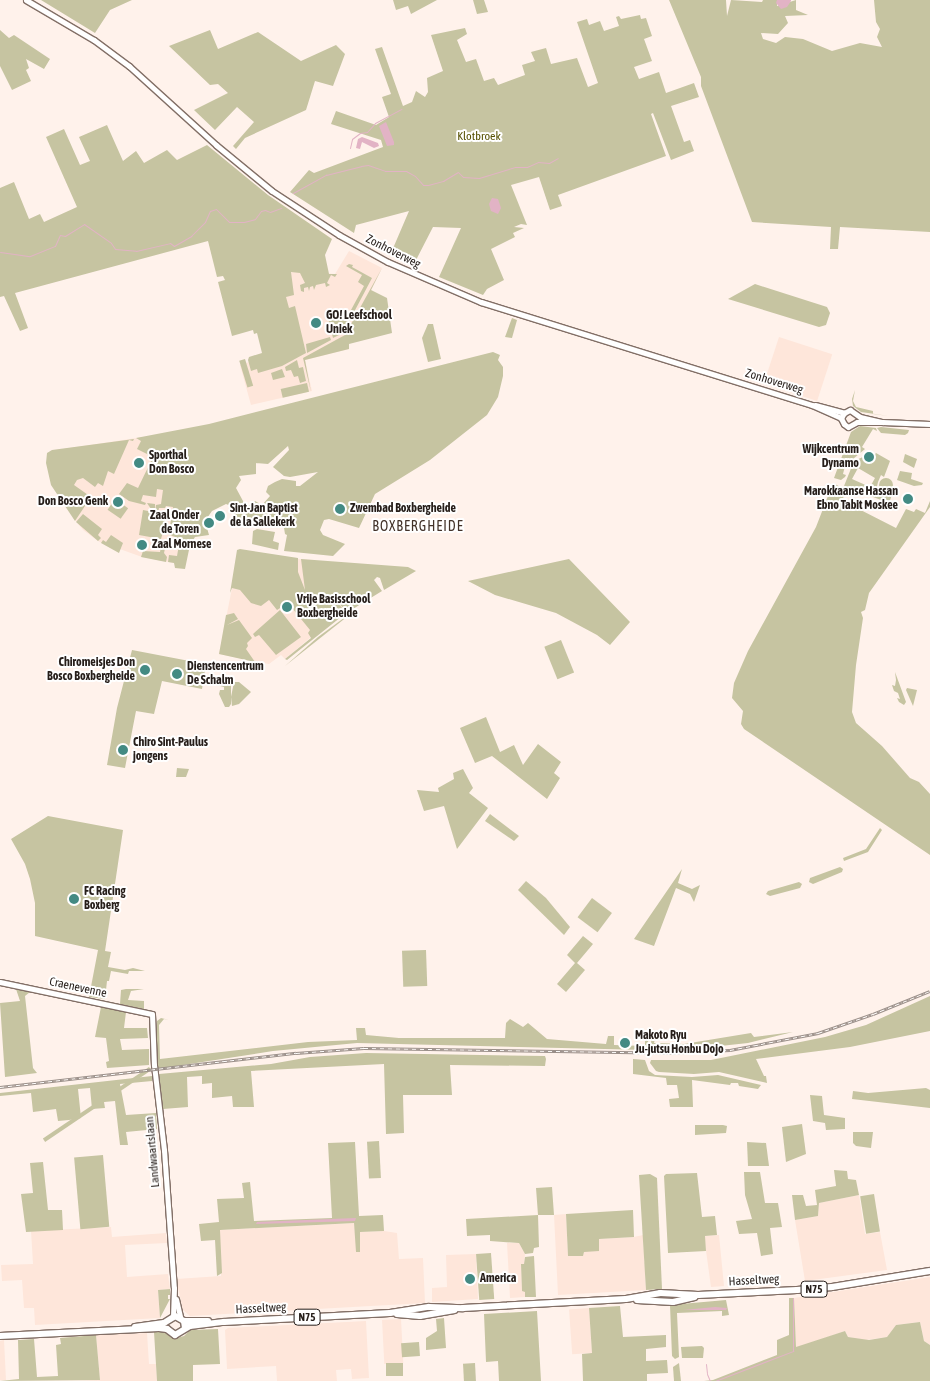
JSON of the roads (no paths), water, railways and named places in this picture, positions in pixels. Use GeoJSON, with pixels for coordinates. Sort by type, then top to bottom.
{"type":"FeatureCollection","features":[{"type":"Feature","properties":{"kind":"main road","name":"Hasseltweg"},"geometry":{"type":"LineString","coordinates":[[626,1299],[667,1302],[698,1296],[832,1287],[930,1271]]}},
{"type":"Feature","properties":{"kind":"main road","name":"Hasseltweg"},"geometry":{"type":"LineString","coordinates":[[0,1336],[167,1326],[175,1335],[182,1333],[185,1328],[224,1322],[390,1313],[430,1306],[462,1308],[626,1299],[667,1293],[698,1296]]}},
{"type":"Feature","properties":{"kind":"main road"},"geometry":{"type":"LineString","coordinates":[[667,1293],[671,1297],[667,1302]]}},
{"type":"Feature","properties":{"kind":"main road"},"geometry":{"type":"LineString","coordinates":[[430,1306],[433,1310],[431,1315]]}},
{"type":"Feature","properties":{"kind":"main road"},"geometry":{"type":"LineString","coordinates":[[419,1307],[417,1312],[420,1316]]}},
{"type":"Feature","properties":{"kind":"main road","name":"Hasseltweg"},"geometry":{"type":"LineString","coordinates":[[390,1313],[420,1316],[462,1308]]}},
{"type":"Feature","properties":{"kind":"main road","name":"Hasseltweg"},"geometry":{"type":"LineString","coordinates":[[179,1318],[224,1322]]}},
{"type":"Feature","properties":{"kind":"main road"},"geometry":{"type":"LineString","coordinates":[[167,1326],[179,1318],[185,1328]]}},
{"type":"Feature","properties":{"kind":"street","name":"Zonhoverweg"},"geometry":{"type":"LineString","coordinates":[[26,0],[86,35],[129,66],[216,145],[272,191],[339,236],[388,262],[435,284],[492,306],[842,415]]}},
{"type":"Feature","properties":{"kind":"street"},"geometry":{"type":"LineString","coordinates":[[858,419],[852,410],[842,415],[844,424],[848,427],[858,419],[930,424]]}},
{"type":"Feature","properties":{"kind":"street","name":"Craenevenne"},"geometry":{"type":"LineString","coordinates":[[0,982],[152,1014]]}},
{"type":"Feature","properties":{"kind":"street","name":"Landwaartslaan"},"geometry":{"type":"LineString","coordinates":[[152,1014],[154,1065],[164,1150],[174,1288],[179,1318]]}},
{"type":"Feature","properties":{"kind":"waterway"},"geometry":{"type":"LineString","coordinates":[[350,148],[352,139],[360,133],[367,132],[375,123],[401,109]]}},
{"type":"Feature","properties":{"kind":"waterway"},"geometry":{"type":"LineString","coordinates":[[293,193],[326,175],[368,165],[385,171],[406,171],[415,176],[423,185],[428,185],[443,181],[458,172],[463,177],[479,178],[515,167],[527,167],[538,162],[549,163],[558,158]]}},
{"type":"Feature","properties":{"kind":"waterway"},"geometry":{"type":"LineString","coordinates":[[0,252],[30,256],[55,246],[60,235],[65,236],[84,224],[111,243],[115,249],[136,251],[170,243],[174,246],[191,236],[205,222],[210,211],[216,209],[229,222],[244,222],[255,219],[261,211],[270,212],[281,208]]}},
{"type":"Feature","properties":{"kind":"waterway"},"geometry":{"type":"LineString","coordinates":[[715,1381],[793,1351],[793,1298]]}},
{"type":"Feature","properties":{"kind":"waterway"},"geometry":{"type":"LineString","coordinates":[[706,1364],[707,1373]]}},
{"type":"Feature","properties":{"kind":"waterway"},"geometry":{"type":"LineString","coordinates":[[707,1374],[710,1381]]}},
{"type":"Feature","properties":{"kind":"railway"},"geometry":{"type":"LineString","coordinates":[[0,1087],[296,1053],[364,1048],[666,1053],[730,1050],[818,1033],[873,1014],[930,991]]}},
{"type":"Feature","properties":{"kind":"place","name":"GO! Leefschool Uniek"},"geometry":{"type":"Point","coordinates":[316,323]}},
{"type":"Feature","properties":{"kind":"place","name":"Wijkcentrum Dynamo"},"geometry":{"type":"Point","coordinates":[869,457]}},
{"type":"Feature","properties":{"kind":"place","name":"Sporthal Don Bosco"},"geometry":{"type":"Point","coordinates":[139,463]}},
{"type":"Feature","properties":{"kind":"place","name":"Marokkaanse Hassan Ebno Tabit Moskee"},"geometry":{"type":"Point","coordinates":[908,499]}},
{"type":"Feature","properties":{"kind":"place","name":"Don Bosco Genk"},"geometry":{"type":"Point","coordinates":[118,502]}},
{"type":"Feature","properties":{"kind":"place","name":"Zwembad Boxbergheide"},"geometry":{"type":"Point","coordinates":[340,509]}},
{"type":"Feature","properties":{"kind":"place","name":"Sint-Jan Baptist de la Sallekerk"},"geometry":{"type":"Point","coordinates":[220,516]}},
{"type":"Feature","properties":{"kind":"place","name":"Zaal Onder de Toren"},"geometry":{"type":"Point","coordinates":[209,523]}},
{"type":"Feature","properties":{"kind":"place","name":"Zaal Mornese"},"geometry":{"type":"Point","coordinates":[142,545]}},
{"type":"Feature","properties":{"kind":"place","name":"Vrije Basisschool Boxbergheide"},"geometry":{"type":"Point","coordinates":[287,607]}},
{"type":"Feature","properties":{"kind":"place","name":"Chiromeisjes Don Bosco Boxbergheide"},"geometry":{"type":"Point","coordinates":[145,670]}},
{"type":"Feature","properties":{"kind":"place","name":"Dienstencentrum De Schalm"},"geometry":{"type":"Point","coordinates":[177,674]}},
{"type":"Feature","properties":{"kind":"place","name":"Chiro Sint-Paulus jongens"},"geometry":{"type":"Point","coordinates":[123,750]}},
{"type":"Feature","properties":{"kind":"place","name":"FC Racing Boxberg"},"geometry":{"type":"Point","coordinates":[74,899]}},
{"type":"Feature","properties":{"kind":"place","name":"Makoto Ryu Ju-jutsu Honbu Dojo"},"geometry":{"type":"Point","coordinates":[625,1043]}},
{"type":"Feature","properties":{"kind":"place","name":"America"},"geometry":{"type":"Point","coordinates":[470,1279]}},
{"type":"Feature","properties":{"kind":"district","name":"BOXBERGHEIDE"},"geometry":{"type":"Point","coordinates":[418,526]}},
{"type":"Feature","properties":{"kind":"park label","name":"Klotbroek"},"geometry":{"type":"Point","coordinates":[479,137]}}]}
